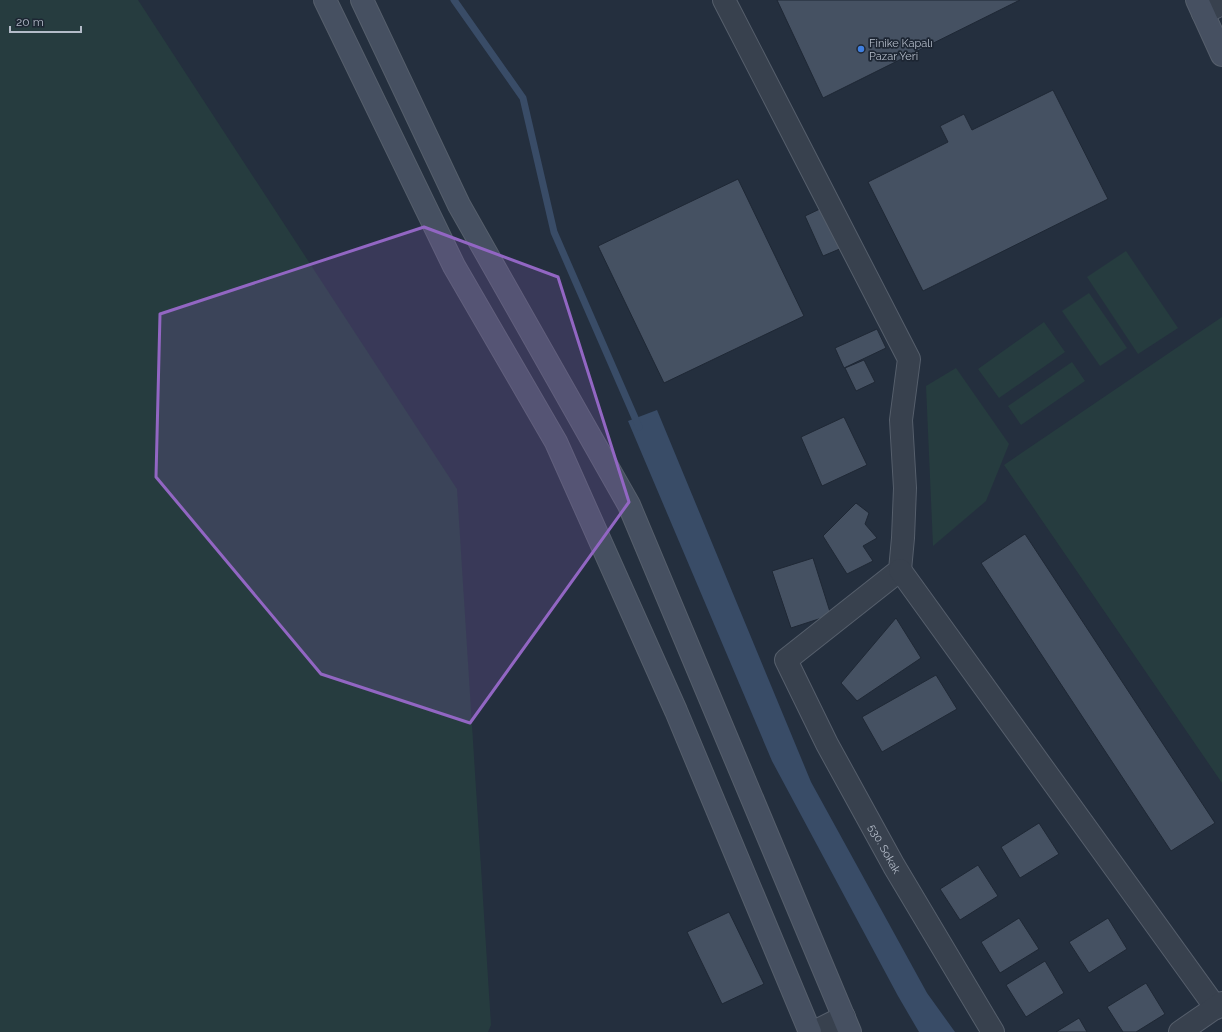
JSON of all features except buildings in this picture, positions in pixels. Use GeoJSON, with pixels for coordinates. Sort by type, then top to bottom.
{"type":"FeatureCollection","features":[{"type":"Feature","properties":{"kind":"street"},"geometry":{"type":"LineString","coordinates":[[325,0],[454,266],[556,442],[676,711],[810,1032]]}},
{"type":"Feature","properties":{"kind":"street"},"geometry":{"type":"LineString","coordinates":[[362,0],[459,205],[629,505],[847,1024],[814,1032]]}},
{"type":"Feature","properties":{"kind":"street"},"geometry":{"type":"LineString","coordinates":[[724,0],[909,359],[901,420],[905,488],[900,570],[1219,1005],[1180,1032]]}},
{"type":"Feature","properties":{"kind":"street"},"geometry":{"type":"LineString","coordinates":[[1207,6],[1222,55]]}},
{"type":"Feature","properties":{"kind":"street","name":"530. Sokak"},"geometry":{"type":"LineString","coordinates":[[900,570],[786,660],[827,744],[894,866],[993,1032]]}},
{"type":"Feature","properties":{"kind":"highlighted area"},"geometry":{"type":"Polygon","coordinates":[[[424,227],[558,277],[629,502],[470,723],[321,674],[156,477],[160,314],[424,227]]]}},
{"type":"Feature","properties":{"kind":"green space"},"geometry":{"type":"Polygon","coordinates":[[[0,0],[138,0],[457,489],[491,1025],[488,1032],[0,1032],[0,0]]]}},
{"type":"Feature","properties":{"kind":"green space"},"geometry":{"type":"Polygon","coordinates":[[[1126,251],[1178,328],[1138,354],[1087,277],[1126,251]]]}},
{"type":"Feature","properties":{"kind":"green space"},"geometry":{"type":"Polygon","coordinates":[[[1089,293],[1127,348],[1100,366],[1062,311],[1089,293]]]}},
{"type":"Feature","properties":{"kind":"green space"},"geometry":{"type":"Polygon","coordinates":[[[1222,317],[1222,783],[1004,465],[1222,317]]]}},
{"type":"Feature","properties":{"kind":"green space"},"geometry":{"type":"Polygon","coordinates":[[[1044,322],[1065,352],[999,398],[978,369],[1044,322]]]}},
{"type":"Feature","properties":{"kind":"green space"},"geometry":{"type":"Polygon","coordinates":[[[1072,362],[1085,381],[1021,425],[1008,406],[1072,362]]]}},
{"type":"Feature","properties":{"kind":"green space"},"geometry":{"type":"Polygon","coordinates":[[[956,368],[1009,444],[986,501],[933,546],[926,386],[956,368]]]}},
{"type":"Feature","properties":{"kind":"water"},"geometry":{"type":"Polygon","coordinates":[[[657,410],[811,782],[927,993],[955,1032],[919,1032],[898,996],[772,761],[628,421],[657,410]]]}},
{"type":"Feature","properties":{"kind":"waterway"},"geometry":{"type":"LineString","coordinates":[[454,0],[523,98],[554,232],[639,427]]}},
{"type":"Feature","properties":{"kind":"place","name":"Finike Kapalı Pazar Yeri"},"geometry":{"type":"Point","coordinates":[861,49]}}]}
